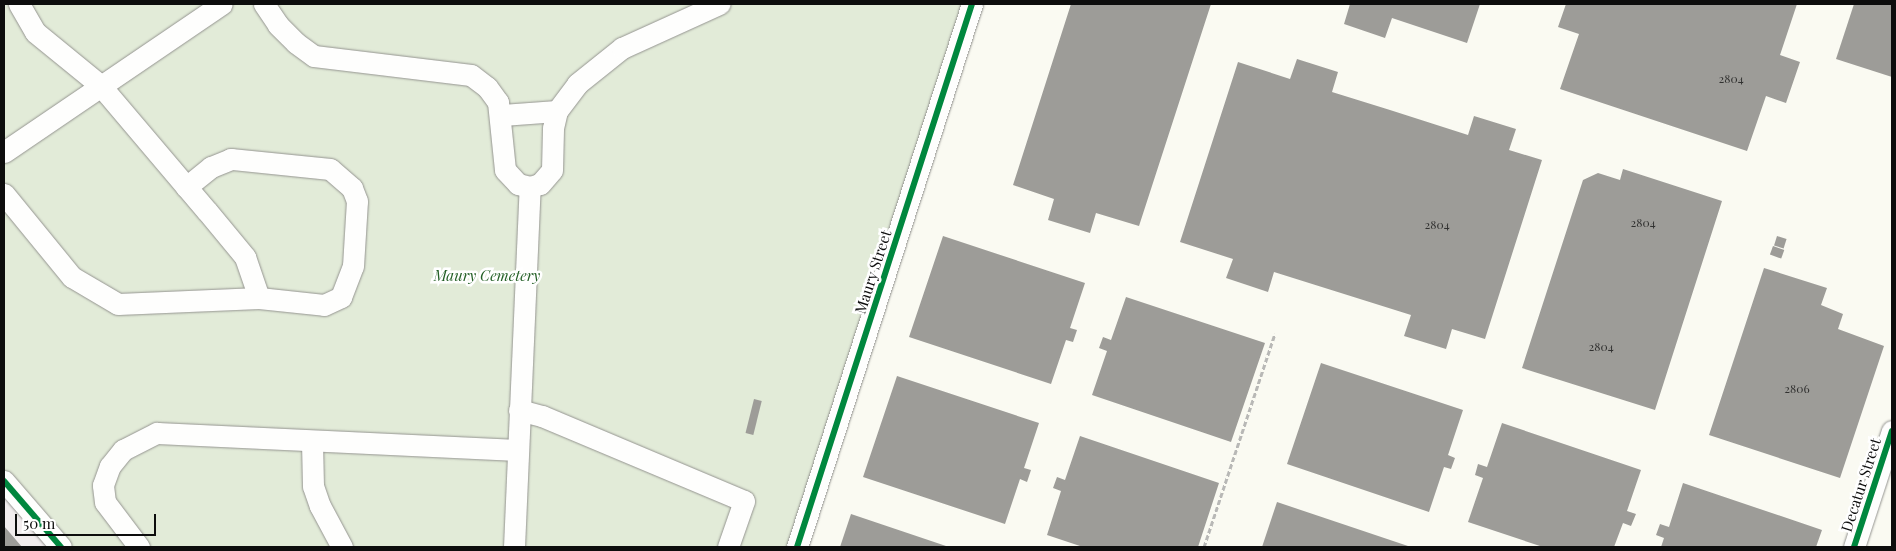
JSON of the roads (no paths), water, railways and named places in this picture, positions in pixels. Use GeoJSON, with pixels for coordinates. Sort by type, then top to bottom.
{"type":"FeatureCollection","features":[{"type":"Feature","properties":{"kind":"street"},"geometry":{"type":"LineString","coordinates":[[19,4],[41,38],[100,85],[245,257],[260,298]]}},
{"type":"Feature","properties":{"kind":"street"},"geometry":{"type":"LineString","coordinates":[[4,152],[100,85],[222,4]]}},
{"type":"Feature","properties":{"kind":"street"},"geometry":{"type":"LineString","coordinates":[[264,4],[284,31],[314,56],[471,74],[487,87],[498,102],[502,115],[501,152],[506,170],[518,184],[530,186],[540,184],[552,170],[553,128],[557,111],[577,84],[607,58],[698,9],[719,4]]}},
{"type":"Feature","properties":{"kind":"street","name":"Maury Street"},"geometry":{"type":"LineString","coordinates":[[797,547],[972,4]]}},
{"type":"Feature","properties":{"kind":"street"},"geometry":{"type":"LineString","coordinates":[[502,115],[557,111]]}},
{"type":"Feature","properties":{"kind":"street"},"geometry":{"type":"LineString","coordinates":[[4,194],[72,277],[118,304],[260,298],[324,304],[341,297],[348,286],[353,266],[357,201],[352,188],[330,169],[251,158],[231,159],[211,167],[186,187]]}},
{"type":"Feature","properties":{"kind":"street"},"geometry":{"type":"LineString","coordinates":[[514,547],[530,186]]}},
{"type":"Feature","properties":{"kind":"street"},"geometry":{"type":"LineString","coordinates":[[519,410],[542,416],[744,501],[728,547]]}},
{"type":"Feature","properties":{"kind":"street","name":"Decatur Street"},"geometry":{"type":"LineString","coordinates":[[1854,547],[1892,432]]}},
{"type":"Feature","properties":{"kind":"street"},"geometry":{"type":"LineString","coordinates":[[138,547],[105,502],[103,485],[110,466],[123,450],[138,440],[157,433],[312,442],[518,450]]}},
{"type":"Feature","properties":{"kind":"street"},"geometry":{"type":"LineString","coordinates":[[312,442],[313,486],[320,506],[342,547]]}},
{"type":"Feature","properties":{"kind":"street"},"geometry":{"type":"LineString","coordinates":[[4,481],[61,547]]}},
{"type":"Feature","properties":{"kind":"park label","name":"Maury Cemetery"},"geometry":{"type":"Point","coordinates":[487,276]}}]}
